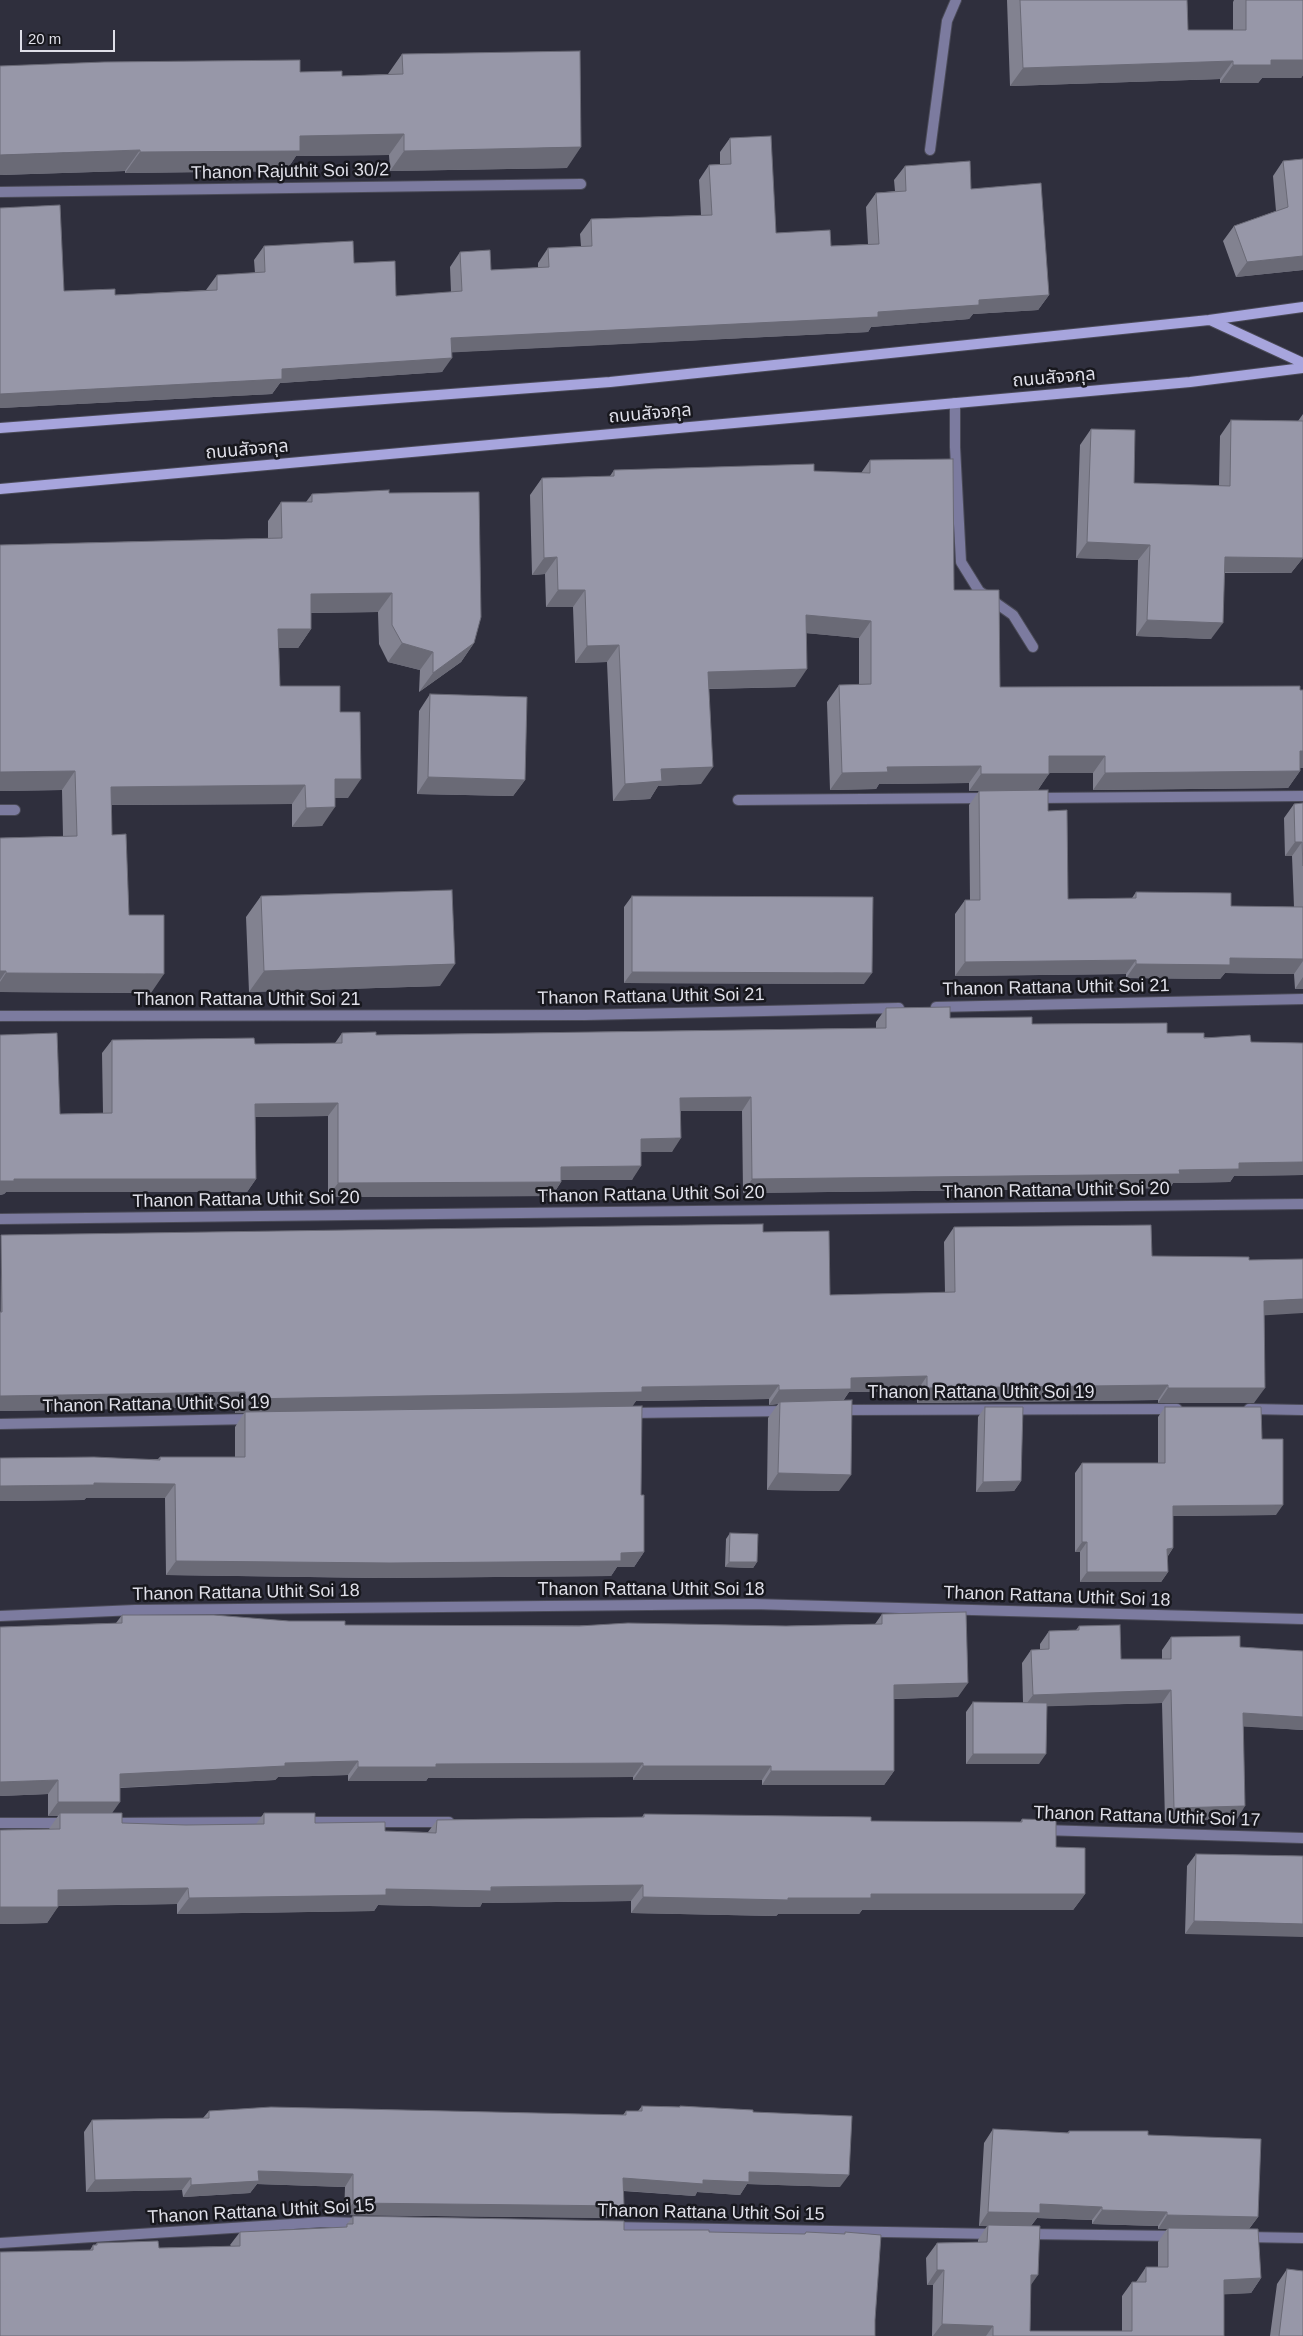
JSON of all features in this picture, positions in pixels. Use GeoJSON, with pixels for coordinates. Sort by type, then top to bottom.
{"type":"FeatureCollection","features":[{"type":"Feature","properties":{"kind":"street"},"geometry":{"type":"LineString","coordinates":[[930,150],[947,21],[956,0]]}},
{"type":"Feature","properties":{"kind":"street","name":"Thanon Rajuthit Soi 30/2"},"geometry":{"type":"LineString","coordinates":[[0,192],[580,184]]}},
{"type":"Feature","properties":{"kind":"street","name":"ถนนสัจจกุล"},"geometry":{"type":"LineString","coordinates":[[0,428],[610,382],[1209,320],[1303,307]]}},
{"type":"Feature","properties":{"kind":"street"},"geometry":{"type":"LineString","coordinates":[[1209,320],[1303,363]]}},
{"type":"Feature","properties":{"kind":"street","name":"ถนนสัจจกุล"},"geometry":{"type":"LineString","coordinates":[[0,488],[1190,382],[1303,368]]}},
{"type":"Feature","properties":{"kind":"street"},"geometry":{"type":"LineString","coordinates":[[955,403],[955,447],[961,562],[979,591],[1013,615],[1033,647]]}},
{"type":"Feature","properties":{"kind":"street"},"geometry":{"type":"LineString","coordinates":[[1026,798],[1303,796]]}},
{"type":"Feature","properties":{"kind":"street"},"geometry":{"type":"LineString","coordinates":[[738,800],[996,798]]}},
{"type":"Feature","properties":{"kind":"street"},"geometry":{"type":"LineString","coordinates":[[0,810],[16,810]]}},
{"type":"Feature","properties":{"kind":"street","name":"Thanon Rattana Uthit Soi 21"},"geometry":{"type":"LineString","coordinates":[[0,1016],[585,1015],[1303,999]]}},
{"type":"Feature","properties":{"kind":"street","name":"Thanon Rattana Uthit Soi 20"},"geometry":{"type":"LineString","coordinates":[[0,1219],[1303,1204]]}},
{"type":"Feature","properties":{"kind":"street","name":"Thanon Rattana Uthit Soi 19"},"geometry":{"type":"LineString","coordinates":[[825,1410],[1185,1409]]}},
{"type":"Feature","properties":{"kind":"street"},"geometry":{"type":"LineString","coordinates":[[1234,1409],[1303,1410]]}},
{"type":"Feature","properties":{"kind":"street"},"geometry":{"type":"LineString","coordinates":[[618,1413],[796,1411]]}},
{"type":"Feature","properties":{"kind":"street","name":"Thanon Rattana Uthit Soi 19"},"geometry":{"type":"LineString","coordinates":[[0,1424],[264,1419]]}},
{"type":"Feature","properties":{"kind":"street","name":"Thanon Rattana Uthit Soi 18"},"geometry":{"type":"LineString","coordinates":[[0,1616],[135,1610],[752,1604],[1303,1619]]}},
{"type":"Feature","properties":{"kind":"street"},"geometry":{"type":"LineString","coordinates":[[99,1823],[456,1822]]}},
{"type":"Feature","properties":{"kind":"street"},"geometry":{"type":"LineString","coordinates":[[0,1823],[79,1823]]}},
{"type":"Feature","properties":{"kind":"street","name":"Thanon Rattana Uthit Soi 17"},"geometry":{"type":"LineString","coordinates":[[1032,1830],[1303,1838]]}},
{"type":"Feature","properties":{"kind":"street","name":"Thanon Rattana Uthit Soi 15"},"geometry":{"type":"LineString","coordinates":[[0,2243],[324,2222],[374,2223]]}},
{"type":"Feature","properties":{"kind":"street","name":"Thanon Rattana Uthit Soi 15"},"geometry":{"type":"LineString","coordinates":[[604,2227],[1183,2236]]}},
{"type":"Feature","properties":{"kind":"street"},"geometry":{"type":"LineString","coordinates":[[1233,2237],[1303,2238]]}},
{"type":"Feature","properties":{"kind":"building"},"geometry":{"type":"Polygon","coordinates":[[[1020,0],[1187,0],[1188,30],[1246,30],[1246,0],[1303,0],[1303,60],[1271,60],[1271,65],[1233,65],[1233,61],[1023,68],[1020,0]]]}},
{"type":"Feature","properties":{"kind":"building"},"geometry":{"type":"Polygon","coordinates":[[[580,51],[581,147],[404,151],[404,134],[300,136],[300,151],[140,152],[140,150],[0,155],[0,66],[104,62],[300,60],[300,72],[342,71],[342,76],[403,74],[402,54],[580,51]]]}},
{"type":"Feature","properties":{"kind":"building"},"geometry":{"type":"Polygon","coordinates":[[[771,136],[776,233],[830,230],[831,246],[879,244],[876,193],[906,191],[905,166],[970,161],[971,189],[1041,183],[1049,295],[979,300],[979,305],[878,312],[878,317],[451,338],[452,358],[282,369],[282,379],[0,394],[0,208],[60,205],[64,291],[115,289],[115,295],[217,290],[217,275],[265,272],[264,246],[353,241],[354,263],[395,261],[396,296],[462,291],[460,252],[490,250],[491,270],[549,267],[548,248],[592,246],[591,219],[712,215],[709,165],[731,164],[730,138],[771,136]]]}},
{"type":"Feature","properties":{"kind":"building"},"geometry":{"type":"Polygon","coordinates":[[[1303,159],[1303,256],[1247,262],[1234,226],[1288,207],[1283,161],[1303,159]]]}},
{"type":"Feature","properties":{"kind":"building"},"geometry":{"type":"Polygon","coordinates":[[[1231,420],[1303,421],[1303,558],[1225,557],[1223,623],[1147,620],[1150,545],[1087,542],[1091,429],[1135,430],[1134,483],[1230,486],[1231,420]]]}},
{"type":"Feature","properties":{"kind":"building"},"geometry":{"type":"Polygon","coordinates":[[[953,459],[954,590],[999,590],[1000,687],[1300,686],[1300,690],[1303,690],[1303,751],[1300,751],[1300,771],[1105,773],[1105,756],[1049,756],[1049,774],[981,774],[981,766],[887,767],[888,772],[842,773],[839,685],[871,684],[871,621],[806,615],[807,669],[708,672],[713,767],[661,769],[662,781],[625,784],[619,645],[587,646],[585,590],[558,590],[557,557],[544,558],[542,478],[614,476],[614,470],[814,464],[814,471],[870,473],[870,460],[953,459]]]}},
{"type":"Feature","properties":{"kind":"building"},"geometry":{"type":"Polygon","coordinates":[[[389,490],[389,493],[479,492],[481,617],[474,643],[433,673],[433,652],[402,643],[392,625],[392,593],[311,594],[311,629],[278,629],[280,686],[340,686],[340,712],[360,712],[361,779],[335,779],[335,807],[306,808],[305,785],[111,787],[112,835],[126,834],[129,915],[164,915],[164,974],[6,973],[6,971],[0,971],[0,838],[77,836],[75,771],[0,772],[0,545],[282,538],[281,502],[312,502],[312,494],[389,490]]]}},
{"type":"Feature","properties":{"kind":"building"},"geometry":{"type":"Polygon","coordinates":[[[430,694],[527,697],[525,780],[428,777],[430,694]]]}},
{"type":"Feature","properties":{"kind":"building"},"geometry":{"type":"Polygon","coordinates":[[[1048,790],[1048,811],[1067,810],[1068,899],[1136,898],[1136,892],[1231,893],[1231,906],[1303,907],[1303,959],[1230,958],[1230,965],[1136,964],[1136,960],[965,962],[965,900],[980,900],[979,791],[1048,790]]]}},
{"type":"Feature","properties":{"kind":"building"},"geometry":{"type":"Polygon","coordinates":[[[1303,803],[1303,866],[1302,842],[1295,842],[1294,804],[1303,803]]]}},
{"type":"Feature","properties":{"kind":"building"},"geometry":{"type":"Polygon","coordinates":[[[452,890],[455,964],[264,971],[261,896],[452,890]]]}},
{"type":"Feature","properties":{"kind":"building"},"geometry":{"type":"Polygon","coordinates":[[[632,896],[873,897],[872,973],[632,972],[632,896]]]}},
{"type":"Feature","properties":{"kind":"building"},"geometry":{"type":"Polygon","coordinates":[[[950,1007],[950,1018],[1032,1017],[1032,1024],[1167,1023],[1167,1033],[1204,1033],[1204,1038],[1250,1035],[1251,1042],[1303,1043],[1303,1162],[1239,1163],[1239,1169],[1179,1170],[1180,1174],[752,1179],[751,1097],[680,1098],[681,1138],[641,1139],[641,1166],[561,1167],[561,1182],[338,1183],[338,1103],[255,1104],[256,1179],[14,1179],[14,1181],[0,1181],[0,1035],[57,1033],[60,1114],[112,1113],[112,1040],[254,1038],[255,1044],[342,1043],[342,1033],[376,1032],[376,1035],[886,1028],[886,1008],[950,1007]]]}},
{"type":"Feature","properties":{"kind":"building"},"geometry":{"type":"Polygon","coordinates":[[[763,1224],[763,1232],[829,1231],[830,1295],[955,1292],[954,1227],[1151,1225],[1152,1256],[1249,1257],[1249,1260],[1303,1259],[1303,1299],[1264,1301],[1265,1388],[1168,1388],[1168,1385],[927,1388],[927,1376],[851,1378],[851,1389],[779,1390],[779,1385],[642,1387],[642,1392],[245,1399],[245,1392],[0,1396],[1,1235],[763,1224]]]}},
{"type":"Feature","properties":{"kind":"building"},"geometry":{"type":"Polygon","coordinates":[[[852,1400],[851,1475],[778,1473],[780,1402],[852,1400]]]}},
{"type":"Feature","properties":{"kind":"building"},"geometry":{"type":"Polygon","coordinates":[[[642,1406],[641,1495],[644,1495],[644,1552],[621,1553],[621,1561],[390,1563],[176,1561],[175,1484],[94,1483],[94,1485],[0,1486],[0,1458],[94,1457],[160,1460],[160,1457],[245,1457],[245,1412],[642,1406]]]}},
{"type":"Feature","properties":{"kind":"building"},"geometry":{"type":"Polygon","coordinates":[[[985,1407],[1023,1407],[1021,1481],[983,1482],[985,1407]]]}},
{"type":"Feature","properties":{"kind":"building"},"geometry":{"type":"Polygon","coordinates":[[[1165,1407],[1261,1407],[1262,1439],[1283,1439],[1283,1505],[1173,1506],[1173,1548],[1167,1549],[1168,1572],[1087,1572],[1087,1542],[1082,1542],[1082,1463],[1165,1463],[1165,1407]]]}},
{"type":"Feature","properties":{"kind":"building"},"geometry":{"type":"Polygon","coordinates":[[[730,1533],[758,1534],[757,1562],[729,1562],[730,1533]]]}},
{"type":"Feature","properties":{"kind":"building"},"geometry":{"type":"Polygon","coordinates":[[[966,1612],[968,1683],[894,1685],[894,1771],[771,1771],[771,1766],[643,1766],[643,1763],[436,1764],[436,1767],[358,1767],[358,1761],[285,1763],[285,1766],[120,1774],[120,1802],[58,1802],[58,1780],[0,1782],[0,1627],[122,1623],[122,1615],[214,1615],[289,1621],[345,1621],[345,1625],[579,1626],[628,1623],[786,1626],[882,1624],[882,1614],[966,1612]]]}},
{"type":"Feature","properties":{"kind":"building"},"geometry":{"type":"Polygon","coordinates":[[[1120,1625],[1121,1659],[1171,1659],[1171,1637],[1240,1636],[1240,1647],[1303,1651],[1303,1717],[1243,1713],[1245,1806],[1174,1808],[1171,1690],[1033,1695],[1031,1650],[1049,1649],[1049,1631],[1079,1630],[1079,1626],[1120,1625]]]}},
{"type":"Feature","properties":{"kind":"building"},"geometry":{"type":"Polygon","coordinates":[[[973,1702],[1047,1703],[1046,1754],[973,1754],[973,1702]]]}},
{"type":"Feature","properties":{"kind":"building"},"geometry":{"type":"Polygon","coordinates":[[[60,1813],[122,1813],[122,1823],[186,1825],[264,1824],[264,1813],[315,1813],[315,1823],[385,1822],[385,1831],[436,1833],[437,1820],[644,1817],[644,1814],[871,1817],[871,1821],[1022,1822],[1022,1819],[1056,1820],[1056,1847],[1085,1848],[1085,1894],[871,1894],[871,1898],[788,1898],[788,1900],[643,1897],[643,1885],[491,1887],[491,1891],[386,1889],[386,1895],[189,1898],[188,1888],[58,1890],[58,1907],[0,1907],[0,1830],[60,1829],[60,1813]]]}},
{"type":"Feature","properties":{"kind":"building"},"geometry":{"type":"Polygon","coordinates":[[[1196,1854],[1303,1856],[1303,1924],[1194,1921],[1196,1854]]]}},
{"type":"Feature","properties":{"kind":"building"},"geometry":{"type":"Polygon","coordinates":[[[642,2106],[680,2106],[753,2110],[753,2112],[852,2116],[849,2175],[749,2172],[749,2182],[703,2180],[703,2184],[623,2178],[624,2206],[353,2203],[353,2174],[258,2171],[259,2181],[191,2185],[191,2178],[95,2180],[92,2120],[209,2118],[209,2111],[271,2107],[626,2115],[626,2111],[642,2111],[642,2106]]]}},
{"type":"Feature","properties":{"kind":"building"},"geometry":{"type":"Polygon","coordinates":[[[993,2129],[1069,2133],[1069,2131],[1148,2131],[1148,2135],[1261,2139],[1258,2217],[1167,2215],[1167,2212],[1102,2210],[1102,2207],[1040,2204],[1040,2213],[988,2212],[993,2129]]]}},
{"type":"Feature","properties":{"kind":"building"},"geometry":{"type":"Polygon","coordinates":[[[353,2216],[624,2221],[624,2230],[709,2230],[709,2232],[805,2234],[806,2232],[845,2234],[845,2232],[881,2235],[875,2336],[0,2336],[0,2252],[93,2250],[93,2245],[97,2245],[97,2243],[158,2241],[159,2248],[240,2246],[240,2232],[347,2227],[347,2224],[353,2224],[353,2216]]]}},
{"type":"Feature","properties":{"kind":"building"},"geometry":{"type":"Polygon","coordinates":[[[988,2225],[1040,2226],[1038,2275],[1031,2275],[1030,2331],[1132,2331],[1132,2282],[1146,2282],[1146,2267],[1168,2267],[1168,2228],[1258,2229],[1261,2278],[1224,2280],[1224,2336],[993,2336],[993,2326],[942,2324],[944,2270],[937,2270],[937,2243],[987,2242],[988,2225]]]}},
{"type":"Feature","properties":{"kind":"building"},"geometry":{"type":"Polygon","coordinates":[[[1287,2269],[1303,2271],[1303,2336],[1279,2336],[1287,2269]]]}}]}
